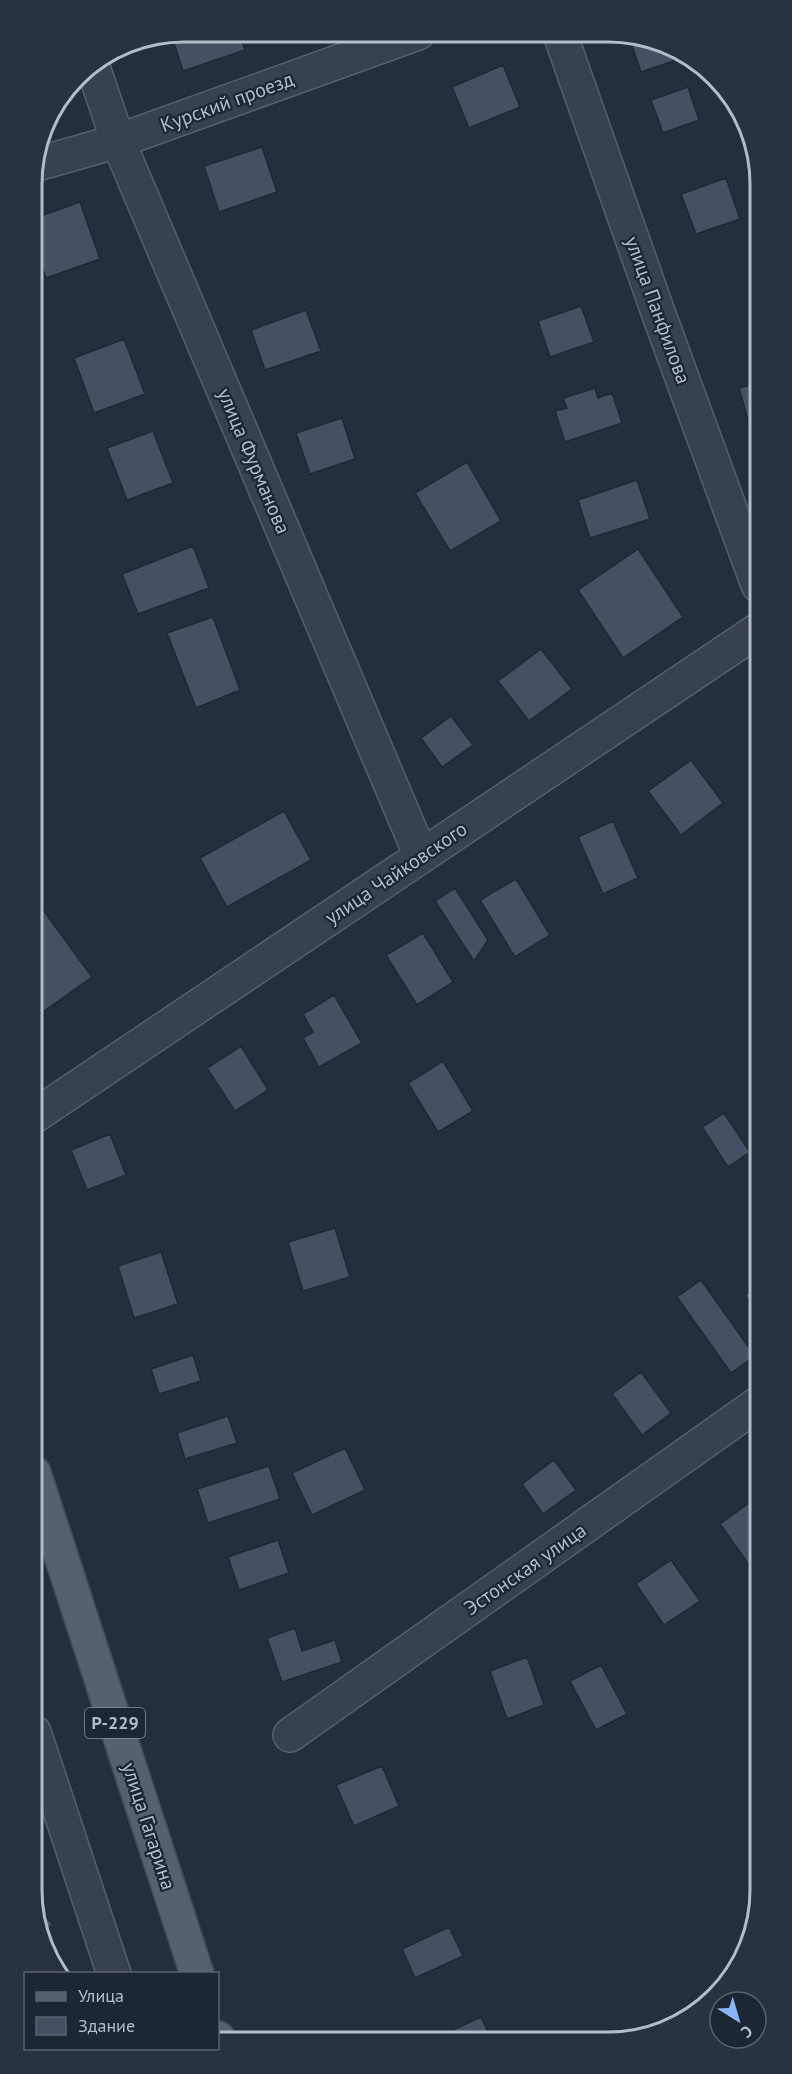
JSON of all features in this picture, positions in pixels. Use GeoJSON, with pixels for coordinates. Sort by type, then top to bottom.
{"type":"FeatureCollection","features":[{"type":"Feature","properties":{"kind":"main road","name":"улица Гагарина"},"geometry":{"type":"LineString","coordinates":[[42,1498],[195,1972]]}},
{"type":"Feature","properties":{"kind":"street","name":"Курский проезд"},"geometry":{"type":"LineString","coordinates":[[44,162],[118,141],[393,42]]}},
{"type":"Feature","properties":{"kind":"street","name":"улица Панфилова"},"geometry":{"type":"LineString","coordinates":[[563,42],[750,563]]}},
{"type":"Feature","properties":{"kind":"street","name":"улица Фурманова"},"geometry":{"type":"LineString","coordinates":[[95,73],[118,141],[421,856]]}},
{"type":"Feature","properties":{"kind":"street","name":"улица Чайковского"},"geometry":{"type":"LineString","coordinates":[[42,1111],[750,635]]}},
{"type":"Feature","properties":{"kind":"street","name":"Эстонская улица"},"geometry":{"type":"LineString","coordinates":[[290,1735],[750,1409]]}},
{"type":"Feature","properties":{"kind":"street"},"geometry":{"type":"LineString","coordinates":[[42,1756],[113,1972]]}},
{"type":"Feature","properties":{"kind":"building"},"geometry":{"type":"Polygon","coordinates":[[[242,42],[245,50],[183,71],[174,43],[242,42]]]}},
{"type":"Feature","properties":{"kind":"building"},"geometry":{"type":"Polygon","coordinates":[[[631,44],[654,50],[676,60],[641,72],[631,44]]]}},
{"type":"Feature","properties":{"kind":"building"},"geometry":{"type":"Polygon","coordinates":[[[503,65],[520,107],[469,128],[452,87],[503,65]]]}},
{"type":"Feature","properties":{"kind":"building"},"geometry":{"type":"Polygon","coordinates":[[[688,87],[699,120],[663,133],[651,100],[688,87]]]}},
{"type":"Feature","properties":{"kind":"building"},"geometry":{"type":"Polygon","coordinates":[[[262,147],[277,192],[219,212],[204,166],[262,147]]]}},
{"type":"Feature","properties":{"kind":"building"},"geometry":{"type":"Polygon","coordinates":[[[726,178],[740,219],[696,234],[681,194],[726,178]]]}},
{"type":"Feature","properties":{"kind":"building"},"geometry":{"type":"Polygon","coordinates":[[[80,202],[100,259],[46,278],[42,267],[42,215],[80,202]]]}},
{"type":"Feature","properties":{"kind":"building"},"geometry":{"type":"Polygon","coordinates":[[[581,306],[594,342],[550,357],[538,321],[581,306]]]}},
{"type":"Feature","properties":{"kind":"building"},"geometry":{"type":"Polygon","coordinates":[[[306,310],[321,351],[265,370],[251,330],[306,310]]]}},
{"type":"Feature","properties":{"kind":"building"},"geometry":{"type":"Polygon","coordinates":[[[124,339],[145,394],[94,413],[74,358],[124,339]]]}},
{"type":"Feature","properties":{"kind":"building"},"geometry":{"type":"Polygon","coordinates":[[[750,385],[750,427],[739,388],[750,385]]]}},
{"type":"Feature","properties":{"kind":"building"},"geometry":{"type":"Polygon","coordinates":[[[595,388],[598,398],[612,393],[622,423],[565,442],[555,411],[567,408],[563,398],[595,388]]]}},
{"type":"Feature","properties":{"kind":"building"},"geometry":{"type":"Polygon","coordinates":[[[342,418],[355,459],[310,474],[296,433],[342,418]]]}},
{"type":"Feature","properties":{"kind":"building"},"geometry":{"type":"Polygon","coordinates":[[[153,431],[173,483],[127,500],[107,448],[153,431]]]}},
{"type":"Feature","properties":{"kind":"building"},"geometry":{"type":"Polygon","coordinates":[[[467,462],[501,521],[450,551],[415,493],[467,462]]]}},
{"type":"Feature","properties":{"kind":"building"},"geometry":{"type":"Polygon","coordinates":[[[637,480],[650,519],[590,538],[578,500],[637,480]]]}},
{"type":"Feature","properties":{"kind":"building"},"geometry":{"type":"Polygon","coordinates":[[[193,546],[209,588],[138,614],[122,574],[193,546]]]}},
{"type":"Feature","properties":{"kind":"building"},"geometry":{"type":"Polygon","coordinates":[[[638,549],[683,617],[623,658],[578,590],[638,549]]]}},
{"type":"Feature","properties":{"kind":"building"},"geometry":{"type":"Polygon","coordinates":[[[213,617],[240,690],[196,708],[167,633],[213,617]]]}},
{"type":"Feature","properties":{"kind":"building"},"geometry":{"type":"Polygon","coordinates":[[[541,649],[572,689],[529,721],[498,681],[541,649]]]}},
{"type":"Feature","properties":{"kind":"building"},"geometry":{"type":"Polygon","coordinates":[[[451,716],[473,745],[442,767],[421,738],[451,716]]]}},
{"type":"Feature","properties":{"kind":"building"},"geometry":{"type":"Polygon","coordinates":[[[691,760],[723,803],[681,835],[648,791],[691,760]]]}},
{"type":"Feature","properties":{"kind":"building"},"geometry":{"type":"Polygon","coordinates":[[[284,811],[311,860],[227,907],[200,858],[284,811]]]}},
{"type":"Feature","properties":{"kind":"building"},"geometry":{"type":"Polygon","coordinates":[[[613,821],[638,878],[603,894],[578,837],[613,821]]]}},
{"type":"Feature","properties":{"kind":"building"},"geometry":{"type":"Polygon","coordinates":[[[516,879],[550,935],[515,957],[480,900],[516,879]]]}},
{"type":"Feature","properties":{"kind":"building"},"geometry":{"type":"Polygon","coordinates":[[[455,888],[488,940],[474,961],[435,901],[455,888]]]}},
{"type":"Feature","properties":{"kind":"building"},"geometry":{"type":"Polygon","coordinates":[[[42,908],[92,977],[42,1013],[42,908]]]}},
{"type":"Feature","properties":{"kind":"building"},"geometry":{"type":"Polygon","coordinates":[[[423,933],[453,982],[417,1005],[386,955],[423,933]]]}},
{"type":"Feature","properties":{"kind":"building"},"geometry":{"type":"Polygon","coordinates":[[[334,995],[362,1043],[319,1067],[303,1038],[313,1032],[303,1014],[334,995]]]}},
{"type":"Feature","properties":{"kind":"building"},"geometry":{"type":"Polygon","coordinates":[[[241,1046],[268,1090],[235,1111],[207,1068],[241,1046]]]}},
{"type":"Feature","properties":{"kind":"building"},"geometry":{"type":"Polygon","coordinates":[[[443,1061],[473,1111],[438,1132],[408,1083],[443,1061]]]}},
{"type":"Feature","properties":{"kind":"building"},"geometry":{"type":"Polygon","coordinates":[[[724,1113],[750,1152],[728,1167],[702,1127],[724,1113]]]}},
{"type":"Feature","properties":{"kind":"building"},"geometry":{"type":"Polygon","coordinates":[[[110,1134],[126,1175],[87,1190],[71,1150],[110,1134]]]}},
{"type":"Feature","properties":{"kind":"building"},"geometry":{"type":"Polygon","coordinates":[[[335,1228],[350,1277],[303,1291],[288,1242],[335,1228]]]}},
{"type":"Feature","properties":{"kind":"building"},"geometry":{"type":"Polygon","coordinates":[[[161,1252],[178,1304],[134,1318],[118,1266],[161,1252]]]}},
{"type":"Feature","properties":{"kind":"building"},"geometry":{"type":"Polygon","coordinates":[[[701,1280],[750,1349],[750,1360],[731,1373],[677,1297],[701,1280]]]}},
{"type":"Feature","properties":{"kind":"building"},"geometry":{"type":"Polygon","coordinates":[[[750,1291],[750,1302],[745,1295],[750,1291]]]}},
{"type":"Feature","properties":{"kind":"building"},"geometry":{"type":"Polygon","coordinates":[[[193,1355],[201,1381],[159,1394],[151,1369],[193,1355]]]}},
{"type":"Feature","properties":{"kind":"building"},"geometry":{"type":"Polygon","coordinates":[[[641,1372],[671,1413],[642,1435],[612,1394],[641,1372]]]}},
{"type":"Feature","properties":{"kind":"building"},"geometry":{"type":"Polygon","coordinates":[[[228,1416],[237,1443],[185,1459],[177,1433],[228,1416]]]}},
{"type":"Feature","properties":{"kind":"building"},"geometry":{"type":"Polygon","coordinates":[[[345,1448],[365,1490],[312,1515],[292,1473],[345,1448]]]}},
{"type":"Feature","properties":{"kind":"building"},"geometry":{"type":"Polygon","coordinates":[[[554,1460],[576,1490],[543,1514],[522,1484],[554,1460]]]}},
{"type":"Feature","properties":{"kind":"building"},"geometry":{"type":"Polygon","coordinates":[[[269,1466],[280,1499],[208,1523],[197,1489],[269,1466]]]}},
{"type":"Feature","properties":{"kind":"building"},"geometry":{"type":"Polygon","coordinates":[[[750,1502],[750,1566],[720,1524],[750,1502]]]}},
{"type":"Feature","properties":{"kind":"building"},"geometry":{"type":"Polygon","coordinates":[[[278,1540],[289,1573],[239,1590],[228,1557],[278,1540]]]}},
{"type":"Feature","properties":{"kind":"building"},"geometry":{"type":"Polygon","coordinates":[[[671,1560],[700,1601],[664,1625],[636,1584],[671,1560]]]}},
{"type":"Feature","properties":{"kind":"building"},"geometry":{"type":"Polygon","coordinates":[[[295,1628],[302,1651],[335,1640],[342,1662],[282,1682],[267,1638],[295,1628]]]}},
{"type":"Feature","properties":{"kind":"building"},"geometry":{"type":"Polygon","coordinates":[[[527,1657],[544,1705],[507,1719],[490,1671],[527,1657]]]}},
{"type":"Feature","properties":{"kind":"building"},"geometry":{"type":"Polygon","coordinates":[[[601,1665],[627,1714],[596,1730],[570,1681],[601,1665]]]}},
{"type":"Feature","properties":{"kind":"building"},"geometry":{"type":"Polygon","coordinates":[[[382,1766],[399,1806],[354,1826],[336,1785],[382,1766]]]}},
{"type":"Feature","properties":{"kind":"building"},"geometry":{"type":"Polygon","coordinates":[[[45,1917],[53,1924],[48,1929],[45,1917]]]}},
{"type":"Feature","properties":{"kind":"building"},"geometry":{"type":"Polygon","coordinates":[[[449,1927],[463,1956],[415,1978],[402,1949],[449,1927]]]}},
{"type":"Feature","properties":{"kind":"building"},"geometry":{"type":"Polygon","coordinates":[[[481,2017],[488,2032],[449,2032],[481,2017]]]}}]}
